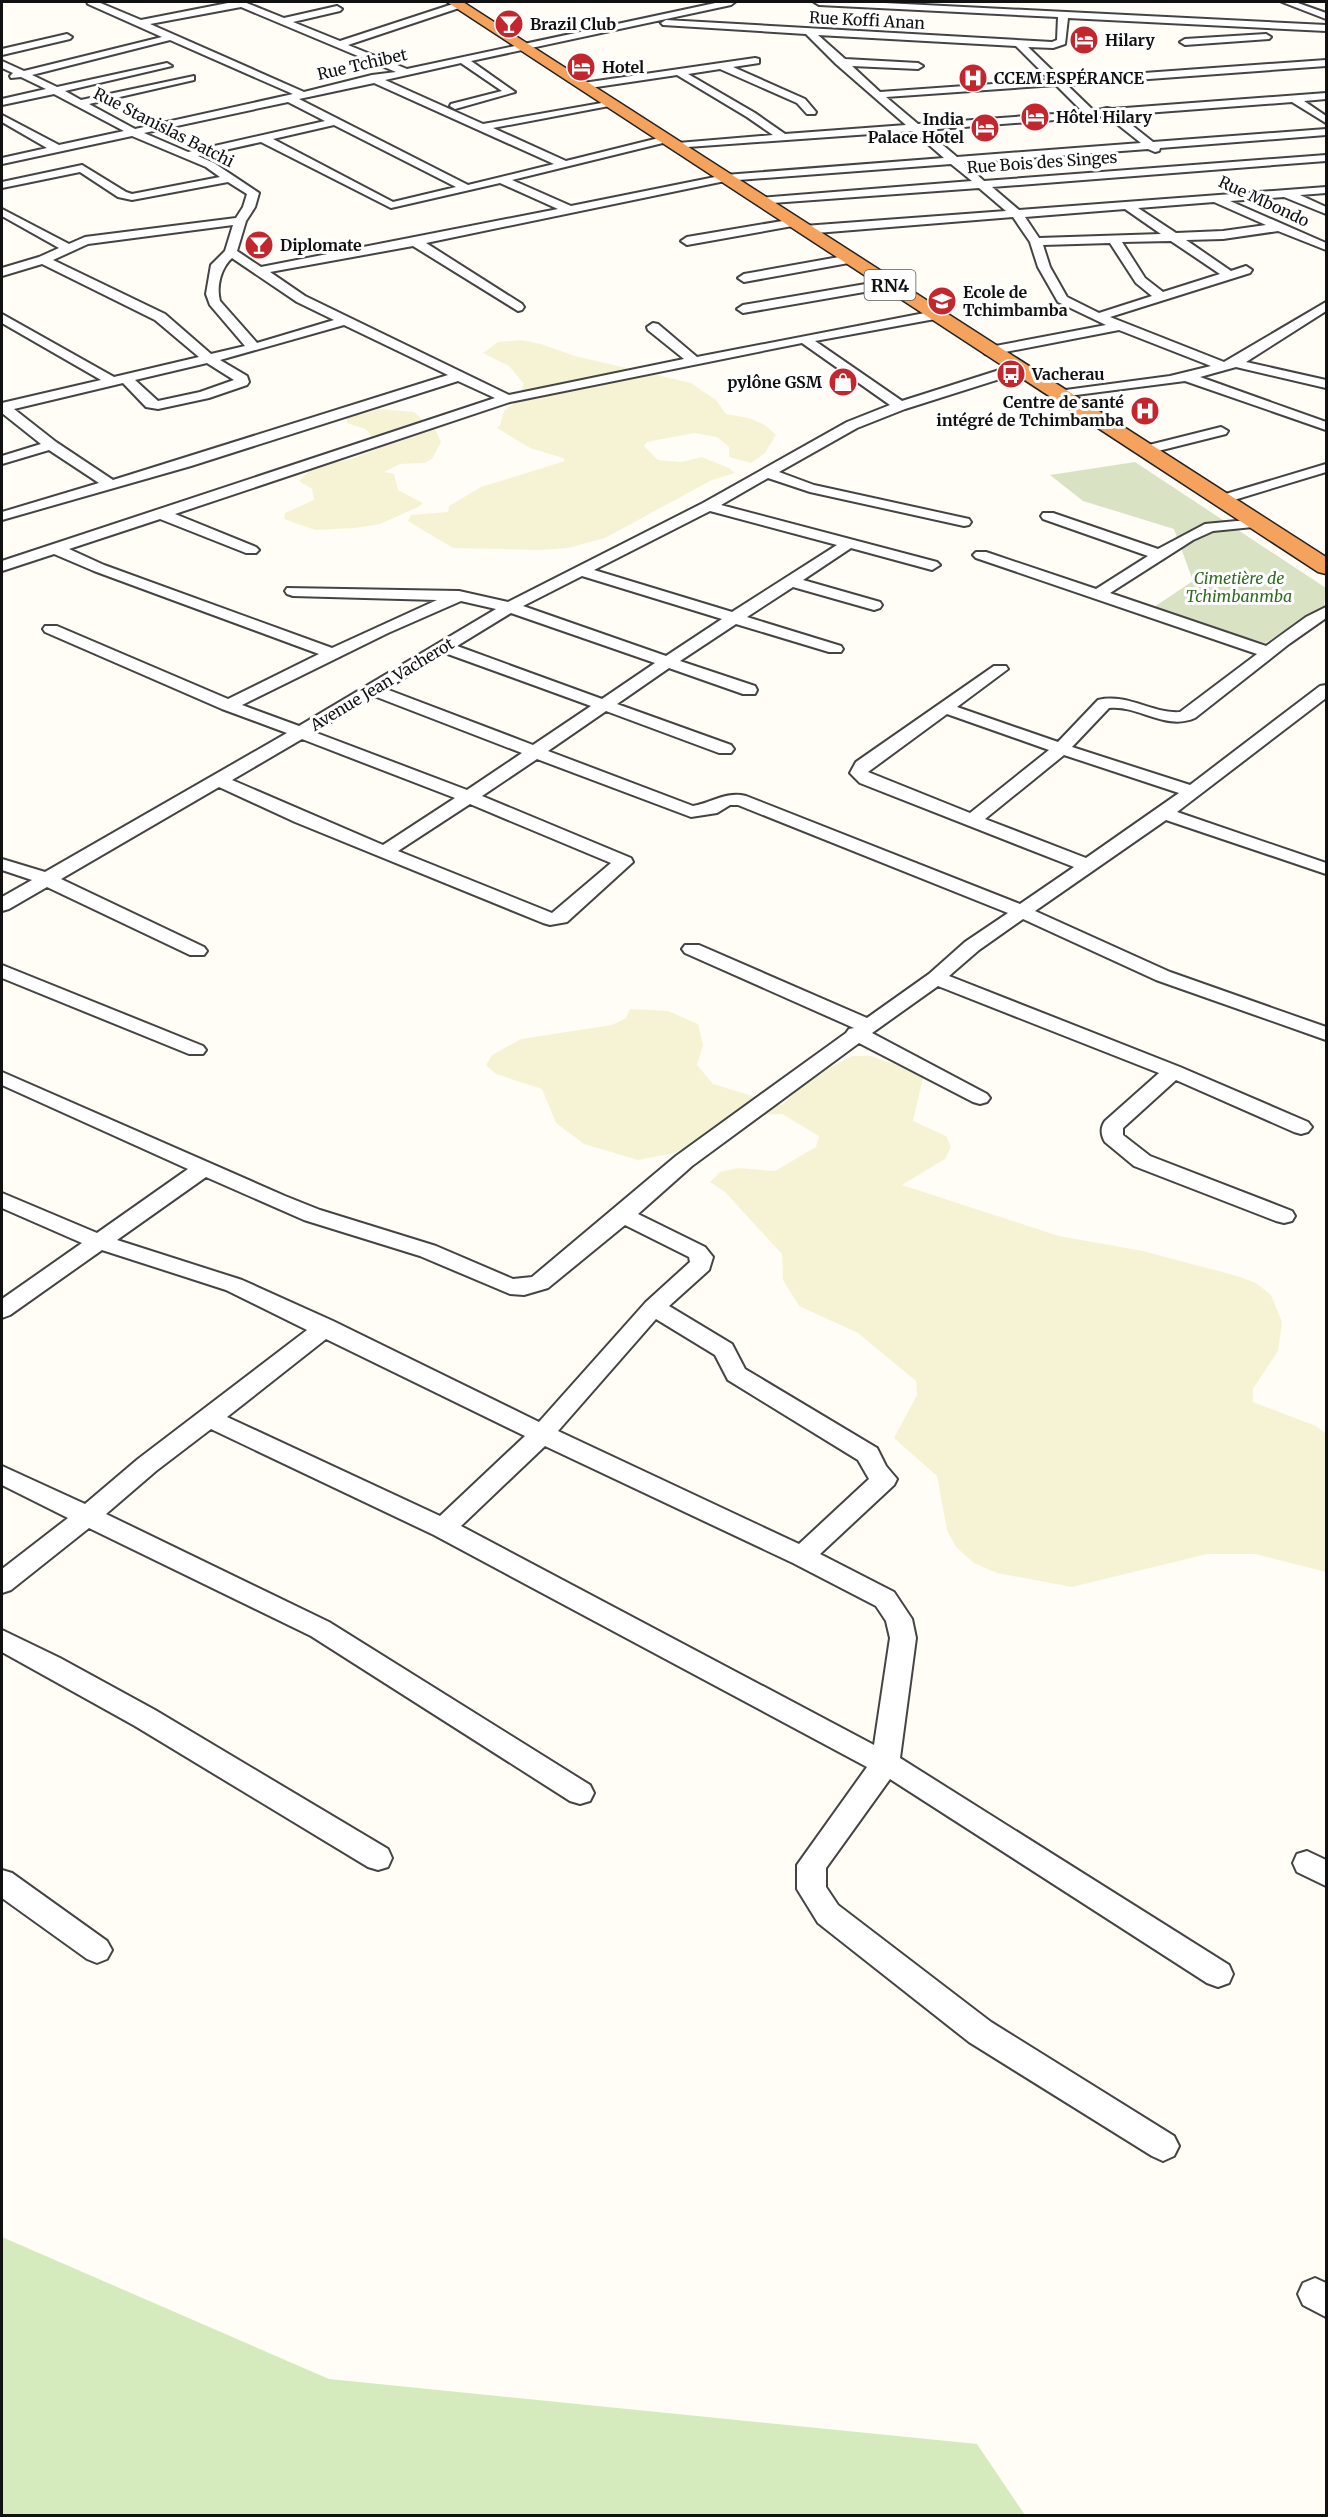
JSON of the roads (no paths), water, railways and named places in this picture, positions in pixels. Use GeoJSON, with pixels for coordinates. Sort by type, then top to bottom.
{"type":"FeatureCollection","features":[{"type":"Feature","properties":{"kind":"highway","name":"RN4"},"geometry":{"type":"LineString","coordinates":[[457,3],[521,46],[574,77],[609,103],[1017,369],[1326,567]]}},
{"type":"Feature","properties":{"kind":"street"},"geometry":{"type":"LineString","coordinates":[[91,2],[301,94]]}},
{"type":"Feature","properties":{"kind":"street","name":"Rue Tchibet"},"geometry":{"type":"LineString","coordinates":[[2,161],[135,133],[403,71],[731,2]]}},
{"type":"Feature","properties":{"kind":"street"},"geometry":{"type":"LineString","coordinates":[[819,2],[996,6],[1097,16],[1179,15],[1326,30]]}},
{"type":"Feature","properties":{"kind":"street"},"geometry":{"type":"LineString","coordinates":[[1287,2],[1325,15]]}},
{"type":"Feature","properties":{"kind":"street"},"geometry":{"type":"LineString","coordinates":[[141,23],[240,3],[403,71]]}},
{"type":"Feature","properties":{"kind":"street"},"geometry":{"type":"LineString","coordinates":[[341,44],[457,3]]}},
{"type":"Feature","properties":{"kind":"street"},"geometry":{"type":"LineString","coordinates":[[1086,7],[1097,16]]}},
{"type":"Feature","properties":{"kind":"street"},"geometry":{"type":"LineString","coordinates":[[285,21],[337,9]]}},
{"type":"Feature","properties":{"kind":"street","name":"Rue Koffi Anan"},"geometry":{"type":"LineString","coordinates":[[638,22],[1058,45],[1062,42],[1063,14]]}},
{"type":"Feature","properties":{"kind":"street"},"geometry":{"type":"LineString","coordinates":[[1185,42],[1318,34],[1326,30]]}},
{"type":"Feature","properties":{"kind":"street"},"geometry":{"type":"LineString","coordinates":[[810,32],[877,95],[1017,214],[1036,243],[1057,294],[1070,305],[1120,326],[1230,364],[1326,384]]}},
{"type":"Feature","properties":{"kind":"street"},"geometry":{"type":"LineString","coordinates":[[2,51],[67,37]]}},
{"type":"Feature","properties":{"kind":"street"},"geometry":{"type":"LineString","coordinates":[[2,79],[172,37]]}},
{"type":"Feature","properties":{"kind":"street"},"geometry":{"type":"LineString","coordinates":[[1215,40],[1266,86],[1326,120]]}},
{"type":"Feature","properties":{"kind":"street"},"geometry":{"type":"LineString","coordinates":[[1020,44],[1090,112]]}},
{"type":"Feature","properties":{"kind":"street"},"geometry":{"type":"LineString","coordinates":[[455,106],[510,92],[461,59]]}},
{"type":"Feature","properties":{"kind":"street"},"geometry":{"type":"LineString","coordinates":[[574,77],[678,72],[755,61]]}},
{"type":"Feature","properties":{"kind":"street"},"geometry":{"type":"LineString","coordinates":[[840,62],[918,66]]}},
{"type":"Feature","properties":{"kind":"street"},"geometry":{"type":"LineString","coordinates":[[877,95],[1326,63]]}},
{"type":"Feature","properties":{"kind":"street","name":"Rue Stanislas Batchi"},"geometry":{"type":"LineString","coordinates":[[2,64],[135,133],[210,165],[253,193],[249,207],[240,221],[231,252],[217,265],[213,298],[231,324],[254,348]]}},
{"type":"Feature","properties":{"kind":"street"},"geometry":{"type":"LineString","coordinates":[[2,102],[167,66]]}},
{"type":"Feature","properties":{"kind":"street"},"geometry":{"type":"LineString","coordinates":[[722,66],[801,101],[811,112]]}},
{"type":"Feature","properties":{"kind":"street"},"geometry":{"type":"LineString","coordinates":[[678,72],[751,116],[782,138]]}},
{"type":"Feature","properties":{"kind":"street"},"geometry":{"type":"LineString","coordinates":[[80,103],[190,78]]}},
{"type":"Feature","properties":{"kind":"street"},"geometry":{"type":"LineString","coordinates":[[372,78],[564,164]]}},
{"type":"Feature","properties":{"kind":"street"},"geometry":{"type":"LineString","coordinates":[[262,138],[391,204],[409,204],[564,164],[673,143],[782,138],[1090,112],[1326,96]]}},
{"type":"Feature","properties":{"kind":"street"},"geometry":{"type":"LineString","coordinates":[[286,97],[468,189]]}},
{"type":"Feature","properties":{"kind":"street"},"geometry":{"type":"LineString","coordinates":[[483,127],[609,103]]}},
{"type":"Feature","properties":{"kind":"street","name":"Rue Mbondo"},"geometry":{"type":"LineString","coordinates":[[1107,111],[1215,199],[1326,247]]}},
{"type":"Feature","properties":{"kind":"street"},"geometry":{"type":"LineString","coordinates":[[2,118],[57,149]]}},
{"type":"Feature","properties":{"kind":"street"},"geometry":{"type":"LineString","coordinates":[[188,155],[334,122]]}},
{"type":"Feature","properties":{"kind":"street"},"geometry":{"type":"LineString","coordinates":[[258,271],[415,242],[725,178],[1326,132]]}},
{"type":"Feature","properties":{"kind":"street","name":"Rue Bois des Singes"},"geometry":{"type":"LineString","coordinates":[[760,201],[1326,158]]}},
{"type":"Feature","properties":{"kind":"street"},"geometry":{"type":"LineString","coordinates":[[2,185],[82,168],[122,195],[132,197],[230,178]]}},
{"type":"Feature","properties":{"kind":"street"},"geometry":{"type":"LineString","coordinates":[[502,180],[567,209]]}},
{"type":"Feature","properties":{"kind":"street"},"geometry":{"type":"LineString","coordinates":[[687,242],[799,226],[1017,214],[1326,190]]}},
{"type":"Feature","properties":{"kind":"street"},"geometry":{"type":"LineString","coordinates":[[1285,193],[1326,211]]}},
{"type":"Feature","properties":{"kind":"street"},"geometry":{"type":"LineString","coordinates":[[1128,206],[1228,275]]}},
{"type":"Feature","properties":{"kind":"street"},"geometry":{"type":"LineString","coordinates":[[2,212],[67,248]]}},
{"type":"Feature","properties":{"kind":"street"},"geometry":{"type":"LineString","coordinates":[[2,272],[43,260],[67,248],[100,238],[240,221]]}},
{"type":"Feature","properties":{"kind":"street"},"geometry":{"type":"LineString","coordinates":[[1036,243],[1223,235],[1278,227]]}},
{"type":"Feature","properties":{"kind":"street"},"geometry":{"type":"LineString","coordinates":[[1114,240],[1140,280],[1163,298]]}},
{"type":"Feature","properties":{"kind":"street"},"geometry":{"type":"LineString","coordinates":[[415,242],[518,307]]}},
{"type":"Feature","properties":{"kind":"street"},"geometry":{"type":"LineString","coordinates":[[231,252],[301,299],[507,399]]}},
{"type":"Feature","properties":{"kind":"street"},"geometry":{"type":"LineString","coordinates":[[744,278],[850,259]]}},
{"type":"Feature","properties":{"kind":"street"},"geometry":{"type":"LineString","coordinates":[[2,318],[119,380],[152,404],[158,405],[204,395],[242,382],[242,379],[209,359],[167,321],[43,260]]}},
{"type":"Feature","properties":{"kind":"street"},"geometry":{"type":"LineString","coordinates":[[1098,317],[1246,270]]}},
{"type":"Feature","properties":{"kind":"street"},"geometry":{"type":"LineString","coordinates":[[743,309],[889,284]]}},
{"type":"Feature","properties":{"kind":"street"},"geometry":{"type":"LineString","coordinates":[[1058,395],[1184,376],[1230,364],[1326,306]]}},
{"type":"Feature","properties":{"kind":"street"},"geometry":{"type":"LineString","coordinates":[[2,566],[507,399],[935,315]]}},
{"type":"Feature","properties":{"kind":"street"},"geometry":{"type":"LineString","coordinates":[[2,407],[254,348],[344,321]]}},
{"type":"Feature","properties":{"kind":"street"},"geometry":{"type":"LineString","coordinates":[[990,351],[1120,326]]}},
{"type":"Feature","properties":{"kind":"street"},"geometry":{"type":"LineString","coordinates":[[653,327],[696,362]]}},
{"type":"Feature","properties":{"kind":"street"},"geometry":{"type":"LineString","coordinates":[[804,339],[900,406],[1017,369]]}},
{"type":"Feature","properties":{"kind":"street"},"geometry":{"type":"LineString","coordinates":[[2,516],[111,485],[459,376]]}},
{"type":"Feature","properties":{"kind":"street"},"geometry":{"type":"LineString","coordinates":[[1184,376],[1326,426]]}},
{"type":"Feature","properties":{"kind":"street","name":"Avenue Jean Vacherot"},"geometry":{"type":"LineString","coordinates":[[2,905],[300,733],[510,607],[708,506],[860,422],[900,406]]}},
{"type":"Feature","properties":{"kind":"street"},"geometry":{"type":"LineString","coordinates":[[2,407],[51,445],[111,485]]}},
{"type":"Feature","properties":{"kind":"street"},"geometry":{"type":"LineString","coordinates":[[1146,450],[1221,431]]}},
{"type":"Feature","properties":{"kind":"street"},"geometry":{"type":"LineString","coordinates":[[2,460],[51,445]]}},
{"type":"Feature","properties":{"kind":"street"},"geometry":{"type":"LineString","coordinates":[[1224,500],[1326,468]]}},
{"type":"Feature","properties":{"kind":"street"},"geometry":{"type":"LineString","coordinates":[[768,473],[810,488],[964,522]]}},
{"type":"Feature","properties":{"kind":"street"},"geometry":{"type":"LineString","coordinates":[[708,506],[932,566]]}},
{"type":"Feature","properties":{"kind":"street"},"geometry":{"type":"LineString","coordinates":[[162,514],[251,550]]}},
{"type":"Feature","properties":{"kind":"street"},"geometry":{"type":"LineString","coordinates":[[1048,516],[1158,554]]}},
{"type":"Feature","properties":{"kind":"street"},"geometry":{"type":"LineString","coordinates":[[1098,594],[1158,554],[1210,527],[1258,523]]}},
{"type":"Feature","properties":{"kind":"street"},"geometry":{"type":"LineString","coordinates":[[385,850],[536,753],[667,663],[848,544]]}},
{"type":"Feature","properties":{"kind":"street"},"geometry":{"type":"LineString","coordinates":[[56,549],[99,568],[333,654]]}},
{"type":"Feature","properties":{"kind":"street"},"geometry":{"type":"LineString","coordinates":[[981,555],[1268,652]]}},
{"type":"Feature","properties":{"kind":"street"},"geometry":{"type":"LineString","coordinates":[[581,572],[835,649]]}},
{"type":"Feature","properties":{"kind":"street"},"geometry":{"type":"LineString","coordinates":[[792,582],[874,605]]}},
{"type":"Feature","properties":{"kind":"street"},"geometry":{"type":"LineString","coordinates":[[293,591],[459,596],[510,607],[749,690]]}},
{"type":"Feature","properties":{"kind":"street"},"geometry":{"type":"LineString","coordinates":[[228,705],[459,596]]}},
{"type":"Feature","properties":{"kind":"street"},"geometry":{"type":"LineString","coordinates":[[972,820],[1060,749],[1104,704],[1114,701],[1126,702],[1174,718],[1184,717],[1268,652],[1326,612]]}},
{"type":"Feature","properties":{"kind":"street"},"geometry":{"type":"LineString","coordinates":[[51,629],[228,705],[469,797],[624,862],[560,918],[550,919],[385,850],[300,818],[218,780]]}},
{"type":"Feature","properties":{"kind":"street"},"geometry":{"type":"LineString","coordinates":[[445,647],[725,749]]}},
{"type":"Feature","properties":{"kind":"street"},"geometry":{"type":"LineString","coordinates":[[1000,669],[862,766],[859,773],[866,778],[1087,865]]}},
{"type":"Feature","properties":{"kind":"street"},"geometry":{"type":"LineString","coordinates":[[372,689],[691,812],[711,809],[726,800],[740,800],[1020,911],[1163,976],[1326,1034]]}},
{"type":"Feature","properties":{"kind":"street"},"geometry":{"type":"LineString","coordinates":[[2,1078],[203,1169],[312,1215],[420,1249],[510,1286],[524,1287],[540,1283],[684,1161],[732,1124],[786,1087],[861,1029],[936,978],[972,946],[1020,911],[1164,813],[1326,690]]}},
{"type":"Feature","properties":{"kind":"street"},"geometry":{"type":"LineString","coordinates":[[945,708],[1060,749],[1190,791]]}},
{"type":"Feature","properties":{"kind":"street"},"geometry":{"type":"LineString","coordinates":[[1164,813],[1326,869]]}},
{"type":"Feature","properties":{"kind":"street"},"geometry":{"type":"LineString","coordinates":[[2,864],[46,879],[197,951]]}},
{"type":"Feature","properties":{"kind":"street"},"geometry":{"type":"LineString","coordinates":[[692,949],[861,1029],[980,1098]]}},
{"type":"Feature","properties":{"kind":"street"},"geometry":{"type":"LineString","coordinates":[[2,971],[196,1050]]}},
{"type":"Feature","properties":{"kind":"street"},"geometry":{"type":"LineString","coordinates":[[936,978],[1173,1071],[1301,1127]]}},
{"type":"Feature","properties":{"kind":"street"},"geometry":{"type":"LineString","coordinates":[[1173,1071],[1112,1126],[1113,1137],[1142,1161],[1284,1216]]}},
{"type":"Feature","properties":{"kind":"street"},"geometry":{"type":"LineString","coordinates":[[2,1310],[97,1241],[203,1169]]}},
{"type":"Feature","properties":{"kind":"street"},"geometry":{"type":"LineString","coordinates":[[2,1200],[97,1241],[227,1282],[802,1556],[885,1599],[899,1619],[903,1638],[898,1686],[885,1764],[811,1865],[812,1889],[828,1914],[980,2032],[1163,2146]]}},
{"type":"Feature","properties":{"kind":"street"},"geometry":{"type":"LineString","coordinates":[[443,1528],[542,1434],[654,1307],[701,1265],[702,1257],[697,1252],[623,1215]]}},
{"type":"Feature","properties":{"kind":"street"},"geometry":{"type":"LineString","coordinates":[[654,1307],[724,1350],[736,1374],[868,1454],[876,1471],[885,1479],[802,1556]]}},
{"type":"Feature","properties":{"kind":"street"},"geometry":{"type":"LineString","coordinates":[[2,1583],[147,1465],[274,1369],[325,1327]]}},
{"type":"Feature","properties":{"kind":"street"},"geometry":{"type":"LineString","coordinates":[[208,1418],[443,1528],[885,1764],[1218,1974]]}},
{"type":"Feature","properties":{"kind":"street"},"geometry":{"type":"LineString","coordinates":[[2,1475],[320,1629],[579,1793]]}},
{"type":"Feature","properties":{"kind":"street"},"geometry":{"type":"LineString","coordinates":[[2,1640],[88,1684],[378,1858]]}},
{"type":"Feature","properties":{"kind":"street"},"geometry":{"type":"LineString","coordinates":[[2,1882],[97,1950]]}},
{"type":"Feature","properties":{"kind":"place","name":"Brazil Club"},"geometry":{"type":"Point","coordinates":[509,24]}},
{"type":"Feature","properties":{"kind":"place","name":"Hilary"},"geometry":{"type":"Point","coordinates":[1084,40]}},
{"type":"Feature","properties":{"kind":"place","name":"Hotel"},"geometry":{"type":"Point","coordinates":[581,67]}},
{"type":"Feature","properties":{"kind":"place","name":"CCEM ESPÉRANCE"},"geometry":{"type":"Point","coordinates":[973,78]}},
{"type":"Feature","properties":{"kind":"place","name":"Hôtel Hilary"},"geometry":{"type":"Point","coordinates":[1035,117]}},
{"type":"Feature","properties":{"kind":"place","name":"India Palace Hotel"},"geometry":{"type":"Point","coordinates":[985,128]}},
{"type":"Feature","properties":{"kind":"place","name":"Diplomate"},"geometry":{"type":"Point","coordinates":[259,245]}},
{"type":"Feature","properties":{"kind":"place","name":"Ecole de Tchimbamba"},"geometry":{"type":"Point","coordinates":[942,301]}},
{"type":"Feature","properties":{"kind":"place","name":"Vacherau"},"geometry":{"type":"Point","coordinates":[1011,374]}},
{"type":"Feature","properties":{"kind":"place","name":"pylône GSM"},"geometry":{"type":"Point","coordinates":[843,382]}},
{"type":"Feature","properties":{"kind":"place","name":"Centre de santé intégré de Tchimbamba"},"geometry":{"type":"Point","coordinates":[1145,411]}},
{"type":"Feature","properties":{"kind":"park label","name":"Cimetière de Tchimbanmba"},"geometry":{"type":"Point","coordinates":[1239,587]}}]}
